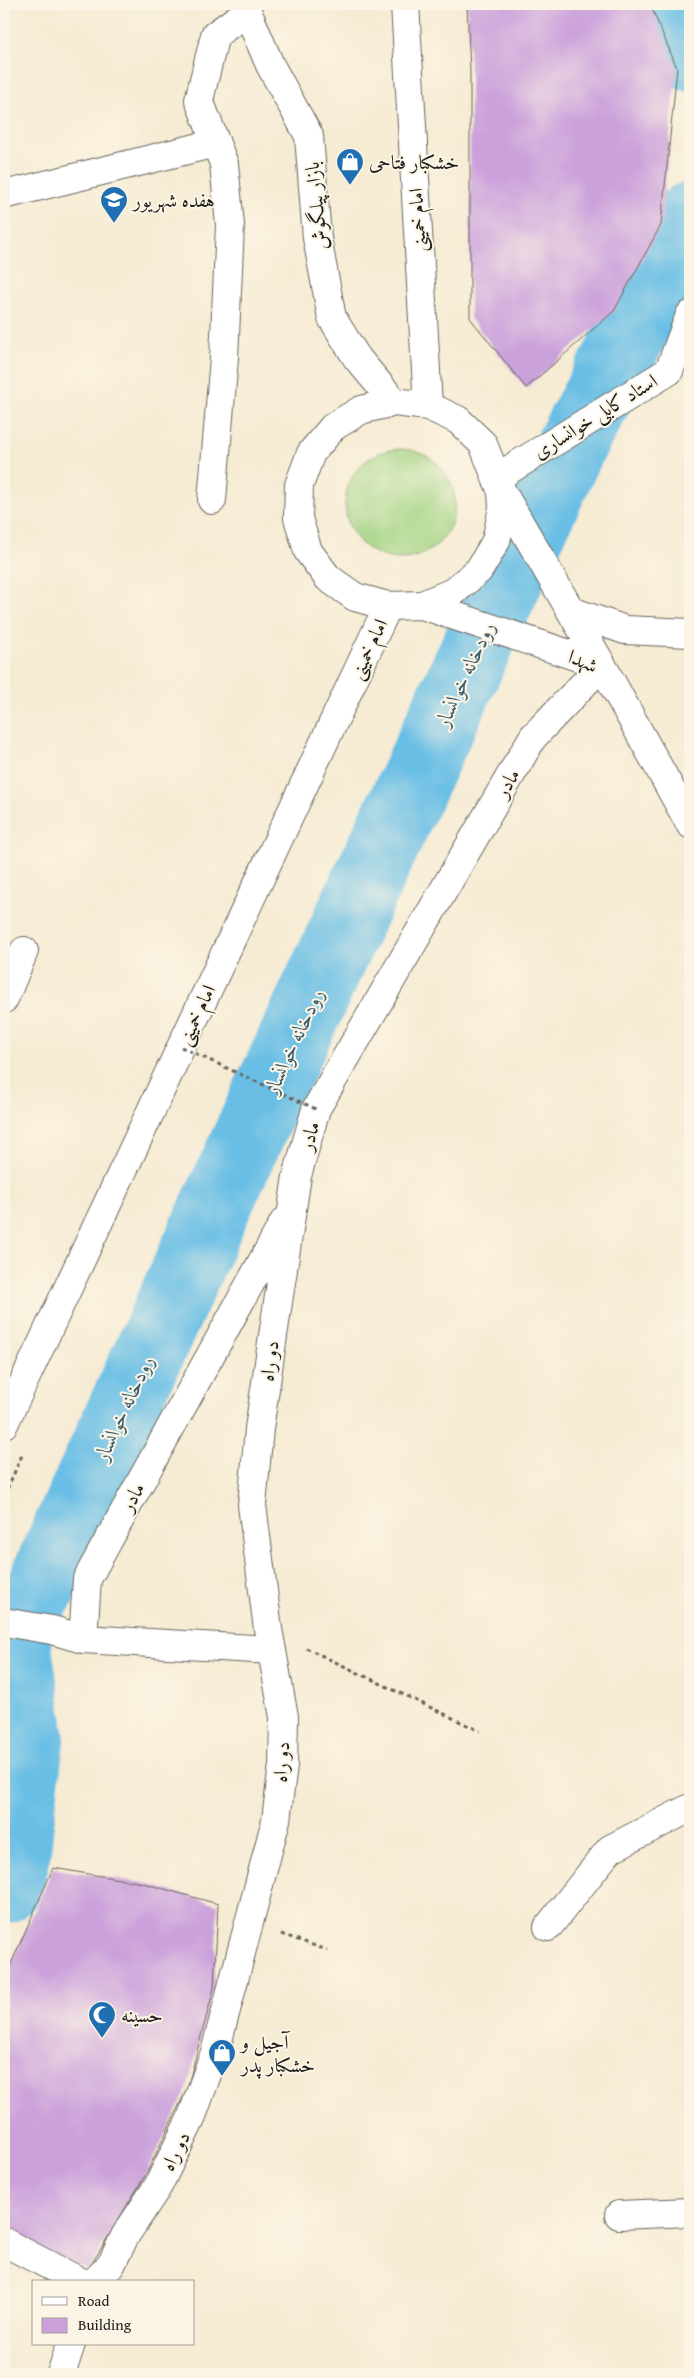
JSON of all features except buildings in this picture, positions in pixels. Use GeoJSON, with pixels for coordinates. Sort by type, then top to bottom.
{"type":"FeatureCollection","features":[{"type":"Feature","properties":{"kind":"street","name":"امام خمینی"},"geometry":{"type":"LineString","coordinates":[[405,4],[428,406]]}},
{"type":"Feature","properties":{"kind":"street"},"geometry":{"type":"LineString","coordinates":[[212,500],[224,358],[230,225],[224,164],[198,100],[215,35],[246,8]]}},
{"type":"Feature","properties":{"kind":"street","name":"بازار پیلگوش"},"geometry":{"type":"LineString","coordinates":[[246,8],[270,65],[309,136],[318,238],[332,318],[357,358],[394,402]]}},
{"type":"Feature","properties":{"kind":"street"},"geometry":{"type":"LineString","coordinates":[[4,195],[216,143]]}},
{"type":"Feature","properties":{"kind":"street","name":"استاد کابلی خوانساری"},"geometry":{"type":"LineString","coordinates":[[499,485],[669,371],[690,315]]}},
{"type":"Feature","properties":{"kind":"street"},"geometry":{"type":"LineString","coordinates":[[499,485],[503,508],[496,541],[479,570],[453,592],[422,605],[388,606],[355,597],[328,578],[308,551],[298,518],[299,485],[311,454],[333,427],[361,410],[394,402],[428,406],[458,420],[483,444],[499,485],[602,665]]}},
{"type":"Feature","properties":{"kind":"street","name":"شهدا"},"geometry":{"type":"LineString","coordinates":[[422,605],[602,665],[690,824]]}},
{"type":"Feature","properties":{"kind":"street","name":"امام خمینی"},"geometry":{"type":"LineString","coordinates":[[4,1424],[388,606]]}},
{"type":"Feature","properties":{"kind":"street"},"geometry":{"type":"LineString","coordinates":[[571,611],[625,630],[690,633]]}},
{"type":"Feature","properties":{"kind":"street","name":"مادر"},"geometry":{"type":"LineString","coordinates":[[82,1639],[88,1579],[292,1208],[297,1176],[316,1108],[534,737],[602,665]]}},
{"type":"Feature","properties":{"kind":"street"},"geometry":{"type":"LineString","coordinates":[[4,999],[24,950]]}},
{"type":"Feature","properties":{"kind":"street","name":"دو راه"},"geometry":{"type":"LineString","coordinates":[[96,2280],[111,2265],[125,2236],[158,2186],[191,2119],[215,2052],[276,1820],[282,1765],[284,1717],[270,1640],[252,1504],[259,1429],[292,1208]]}},
{"type":"Feature","properties":{"kind":"street"},"geometry":{"type":"LineString","coordinates":[[4,1622],[52,1630],[82,1639],[270,1640]]}},
{"type":"Feature","properties":{"kind":"street"},"geometry":{"type":"LineString","coordinates":[[548,1927],[610,1849],[690,1808]]}},
{"type":"Feature","properties":{"kind":"street"},"geometry":{"type":"LineString","coordinates":[[619,2216],[690,2212]]}},
{"type":"Feature","properties":{"kind":"street"},"geometry":{"type":"LineString","coordinates":[[4,2242],[77,2280]]}},
{"type":"Feature","properties":{"kind":"street"},"geometry":{"type":"LineString","coordinates":[[61,2374],[70,2346]]}},
{"type":"Feature","properties":{"kind":"path"},"geometry":{"type":"LineString","coordinates":[[181,1046],[316,1108]]}},
{"type":"Feature","properties":{"kind":"path"},"geometry":{"type":"LineString","coordinates":[[270,1640],[480,1731]]}},
{"type":"Feature","properties":{"kind":"path"},"geometry":{"type":"LineString","coordinates":[[250,1924],[327,1950]]}},
{"type":"Feature","properties":{"kind":"green space"},"geometry":{"type":"Polygon","coordinates":[[[400,449],[421,453],[439,465],[451,483],[455,504],[451,525],[439,543],[421,555],[400,559],[379,555],[361,543],[349,525],[345,504],[349,483],[361,465],[379,453],[400,449]]]}},
{"type":"Feature","properties":{"kind":"waterway","name":"رودخانه خوانسار"},"geometry":{"type":"LineString","coordinates":[[677,4],[690,56]]}},
{"type":"Feature","properties":{"kind":"waterway","name":"رودخانه خوانسار"},"geometry":{"type":"LineString","coordinates":[[4,1888],[14,1861],[29,1736],[14,1630],[40,1590],[263,1104],[571,445],[687,231],[690,217]]}},
{"type":"Feature","properties":{"kind":"place","name":"خشکبار فتاحی"},"geometry":{"type":"Point","coordinates":[350,186]}},
{"type":"Feature","properties":{"kind":"place","name":"هفده شهریور"},"geometry":{"type":"Point","coordinates":[114,224]}},
{"type":"Feature","properties":{"kind":"place","name":"حسینه"},"geometry":{"type":"Point","coordinates":[102,2039]}},
{"type":"Feature","properties":{"kind":"place","name":"آجیل و خشکبار پدر"},"geometry":{"type":"Point","coordinates":[222,2077]}}]}
